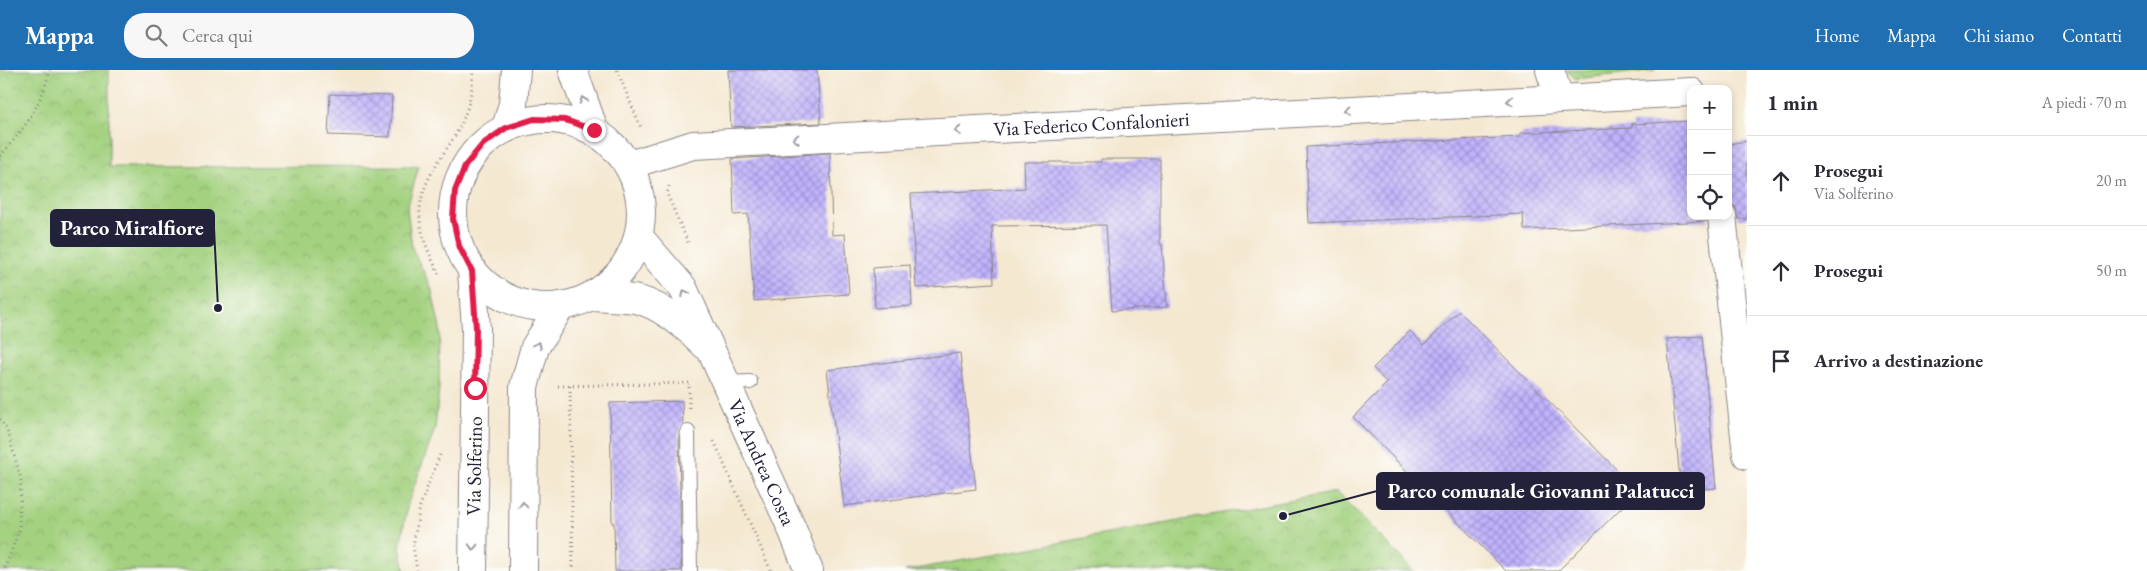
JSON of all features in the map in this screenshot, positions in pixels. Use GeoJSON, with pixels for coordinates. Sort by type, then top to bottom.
{"type":"FeatureCollection","features":[{"type":"Feature","properties":{"kind":"street"},"geometry":{"type":"LineString","coordinates":[[506,128],[513,104],[516,70]]}},
{"type":"Feature","properties":{"kind":"street"},"geometry":{"type":"LineString","coordinates":[[572,70],[594,130]]}},
{"type":"Feature","properties":{"kind":"street"},"geometry":{"type":"LineString","coordinates":[[1550,70],[1559,98]]}},
{"type":"Feature","properties":{"kind":"street","name":"Via Federico Confalonieri"},"geometry":{"type":"LineString","coordinates":[[629,165],[693,145],[1687,92]]}},
{"type":"Feature","properties":{"kind":"street"},"geometry":{"type":"LineString","coordinates":[[534,119],[565,120],[594,130],[614,146],[629,165],[638,188],[641,212],[638,236],[629,260],[612,280],[592,296],[561,306],[536,306],[512,300],[490,288],[472,271],[459,246],[453,219],[455,191],[465,166],[483,144],[506,128],[534,119]]}},
{"type":"Feature","properties":{"kind":"street"},"geometry":{"type":"LineString","coordinates":[[1722,220],[1744,399],[1747,455]]}},
{"type":"Feature","properties":{"kind":"street","name":"Via Andrea Costa"},"geometry":{"type":"LineString","coordinates":[[638,236],[683,288],[714,353]]}},
{"type":"Feature","properties":{"kind":"street","name":"Via Solferino"},"geometry":{"type":"LineString","coordinates":[[472,271],[476,328],[473,571]]}},
{"type":"Feature","properties":{"kind":"street","name":"Via Andrea Costa"},"geometry":{"type":"LineString","coordinates":[[592,296],[636,299],[665,312],[686,326],[714,353],[738,382],[809,571]]}},
{"type":"Feature","properties":{"kind":"street"},"geometry":{"type":"LineString","coordinates":[[523,571],[524,387],[535,347],[561,306]]}},
{"type":"Feature","properties":{"kind":"lane"},"geometry":{"type":"LineString","coordinates":[[688,432],[690,571]]}},
{"type":"Feature","properties":{"kind":"path"},"geometry":{"type":"LineString","coordinates":[[0,156],[22,131],[40,102],[44,95],[50,70]]}},
{"type":"Feature","properties":{"kind":"path"},"geometry":{"type":"LineString","coordinates":[[440,275],[424,244],[420,208],[431,172],[454,138],[467,111],[473,70]]}},
{"type":"Feature","properties":{"kind":"path"},"geometry":{"type":"LineString","coordinates":[[617,70],[640,126],[646,133]]}},
{"type":"Feature","properties":{"kind":"path"},"geometry":{"type":"LineString","coordinates":[[686,376],[693,392]]}},
{"type":"Feature","properties":{"kind":"path"},"geometry":{"type":"LineString","coordinates":[[573,571],[570,386],[689,384]]}},
{"type":"Feature","properties":{"kind":"path"},"geometry":{"type":"LineString","coordinates":[[0,419],[7,430],[21,479],[19,530],[4,571]]}},
{"type":"Feature","properties":{"kind":"path"},"geometry":{"type":"LineString","coordinates":[[712,436],[771,571]]}},
{"type":"Feature","properties":{"kind":"path"},"geometry":{"type":"LineString","coordinates":[[418,571],[413,546],[420,506],[436,466]]}},
{"type":"Feature","properties":{"kind":"green space"},"geometry":{"type":"Polygon","coordinates":[[[0,70],[109,70],[109,167],[419,166],[407,208],[412,248],[431,287],[440,328],[439,388],[435,429],[408,503],[400,547],[405,571],[0,571],[0,70]]]}},
{"type":"Feature","properties":{"kind":"green space"},"geometry":{"type":"Polygon","coordinates":[[[1566,70],[1655,70],[1576,79],[1566,70]]]}},
{"type":"Feature","properties":{"kind":"green space"},"geometry":{"type":"Polygon","coordinates":[[[1337,492],[1414,571],[905,571],[1337,492]]]}},
{"type":"Feature","properties":{"kind":"building"},"geometry":{"type":"Polygon","coordinates":[[[728,70],[817,70],[821,123],[731,127],[728,70]]]}},
{"type":"Feature","properties":{"kind":"building"},"geometry":{"type":"Polygon","coordinates":[[[330,94],[392,96],[390,137],[328,135],[330,94]]]}},
{"type":"Feature","properties":{"kind":"building"},"geometry":{"type":"Polygon","coordinates":[[[1687,121],[1687,220],[1707,221],[1524,230],[1523,214],[1309,223],[1306,147],[1520,137],[1520,133],[1632,128],[1632,124],[1687,121]]]}},
{"type":"Feature","properties":{"kind":"building"},"geometry":{"type":"Polygon","coordinates":[[[1747,141],[1747,219],[1738,219],[1735,207],[1732,205],[1732,143],[1747,141]]]}},
{"type":"Feature","properties":{"kind":"building"},"geometry":{"type":"Polygon","coordinates":[[[830,153],[832,235],[845,234],[849,294],[754,301],[748,214],[734,215],[732,159],[830,153]]]}},
{"type":"Feature","properties":{"kind":"building"},"geometry":{"type":"Polygon","coordinates":[[[1101,159],[1160,159],[1160,244],[1162,244],[1167,307],[1112,311],[1106,225],[992,226],[994,283],[916,288],[911,194],[1025,188],[1024,162],[1101,162],[1101,159]]]}},
{"type":"Feature","properties":{"kind":"building"},"geometry":{"type":"Polygon","coordinates":[[[910,265],[912,306],[875,308],[873,268],[910,265]]]}},
{"type":"Feature","properties":{"kind":"building"},"geometry":{"type":"Polygon","coordinates":[[[1459,311],[1638,491],[1558,571],[1506,571],[1353,417],[1387,383],[1373,368],[1410,331],[1424,345],[1459,311]]]}},
{"type":"Feature","properties":{"kind":"building"},"geometry":{"type":"Polygon","coordinates":[[[1702,336],[1716,488],[1681,491],[1667,339],[1702,336]]]}},
{"type":"Feature","properties":{"kind":"building"},"geometry":{"type":"Polygon","coordinates":[[[960,353],[976,489],[844,506],[827,370],[960,353]]]}},
{"type":"Feature","properties":{"kind":"building"},"geometry":{"type":"Polygon","coordinates":[[[682,401],[683,425],[679,432],[681,571],[615,571],[614,523],[612,523],[610,403],[682,401]]]}},
{"type":"Feature","properties":{"kind":"place","name":"Parco Miralfiore"},"geometry":{"type":"Point","coordinates":[218,308]}},
{"type":"Feature","properties":{"kind":"place","name":"Parco comunale Giovanni Palatucci"},"geometry":{"type":"Point","coordinates":[1283,516]}},
{"type":"Feature","properties":{"kind":"route"},"geometry":{"type":"LineString","coordinates":[[475,388],[476,328],[472,271],[459,246],[453,219],[455,191],[465,166],[483,144],[506,128],[534,119],[565,120],[594,130]]}}]}
